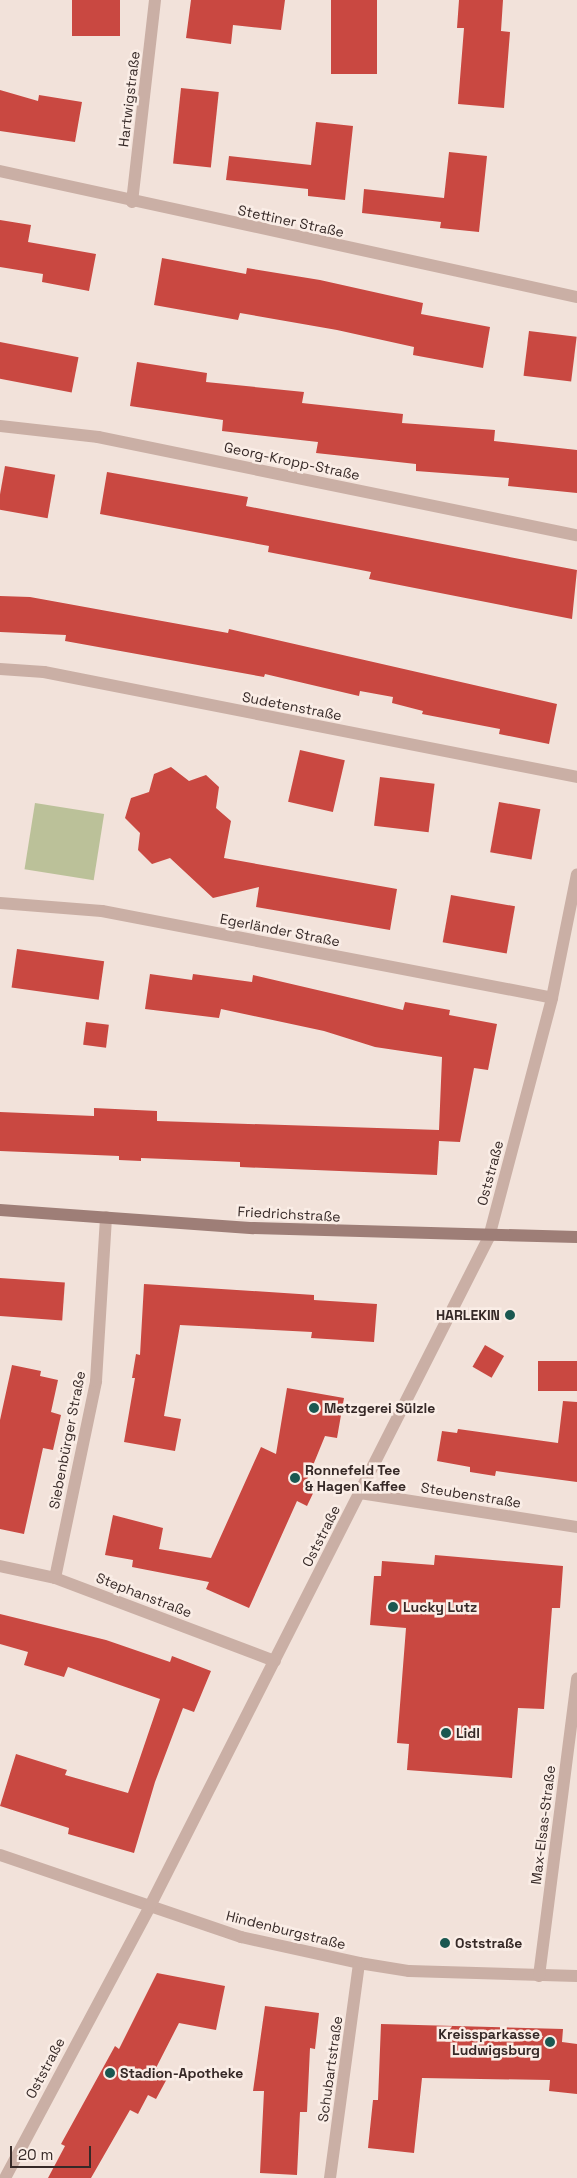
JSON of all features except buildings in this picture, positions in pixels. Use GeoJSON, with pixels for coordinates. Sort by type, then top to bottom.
{"type":"FeatureCollection","features":[{"type":"Feature","properties":{"kind":"main road","name":"Friedrichstraße"},"geometry":{"type":"LineString","coordinates":[[0,1210],[253,1228],[489,1237],[577,1237]]}},
{"type":"Feature","properties":{"kind":"street","name":"Hartwigstraße"},"geometry":{"type":"LineString","coordinates":[[132,202],[156,0]]}},
{"type":"Feature","properties":{"kind":"street","name":"Stettiner Straße"},"geometry":{"type":"LineString","coordinates":[[0,172],[577,297]]}},
{"type":"Feature","properties":{"kind":"street","name":"Georg-Kropp-Straße"},"geometry":{"type":"LineString","coordinates":[[0,426],[98,437],[577,535]]}},
{"type":"Feature","properties":{"kind":"street","name":"Sudetenstraße"},"geometry":{"type":"LineString","coordinates":[[0,669],[44,672],[577,777]]}},
{"type":"Feature","properties":{"kind":"street","name":"Oststraße"},"geometry":{"type":"LineString","coordinates":[[4,2178],[149,1908],[489,1237],[552,998],[577,874]]}},
{"type":"Feature","properties":{"kind":"street","name":"Egerländer Straße"},"geometry":{"type":"LineString","coordinates":[[0,903],[102,911],[552,998]]}},
{"type":"Feature","properties":{"kind":"street","name":"Siebenbürger Straße"},"geometry":{"type":"LineString","coordinates":[[55,1578],[96,1381],[106,1217]]}},
{"type":"Feature","properties":{"kind":"street","name":"Steubenstraße"},"geometry":{"type":"LineString","coordinates":[[360,1493],[577,1526]]}},
{"type":"Feature","properties":{"kind":"street","name":"Stephanstraße"},"geometry":{"type":"LineString","coordinates":[[0,1566],[55,1578],[275,1661]]}},
{"type":"Feature","properties":{"kind":"street","name":"Max-Elsas-Straße"},"geometry":{"type":"LineString","coordinates":[[539,1976],[577,1678]]}},
{"type":"Feature","properties":{"kind":"street","name":"Hindenburgstraße"},"geometry":{"type":"LineString","coordinates":[[0,1856],[149,1908],[241,1937],[359,1963],[409,1970],[577,1976]]}},
{"type":"Feature","properties":{"kind":"street","name":"Schubartstraße"},"geometry":{"type":"LineString","coordinates":[[330,2178],[359,1963]]}},
{"type":"Feature","properties":{"kind":"green space"},"geometry":{"type":"Polygon","coordinates":[[[35,803],[104,814],[94,880],[25,869],[35,803]]]}},
{"type":"Feature","properties":{"kind":"place","name":"HARLEKIN"},"geometry":{"type":"Point","coordinates":[510,1315]}},
{"type":"Feature","properties":{"kind":"place","name":"Metzgerei Sülzle"},"geometry":{"type":"Point","coordinates":[314,1408]}},
{"type":"Feature","properties":{"kind":"place","name":"Ronnefeld Tee & Hagen Kaffee"},"geometry":{"type":"Point","coordinates":[295,1478]}},
{"type":"Feature","properties":{"kind":"place","name":"Lucky Lutz"},"geometry":{"type":"Point","coordinates":[393,1607]}},
{"type":"Feature","properties":{"kind":"place","name":"Lidl"},"geometry":{"type":"Point","coordinates":[446,1733]}},
{"type":"Feature","properties":{"kind":"place","name":"Oststraße"},"geometry":{"type":"Point","coordinates":[445,1943]}},
{"type":"Feature","properties":{"kind":"place","name":"Kreissparkasse Ludwigsburg"},"geometry":{"type":"Point","coordinates":[550,2042]}},
{"type":"Feature","properties":{"kind":"place","name":"Stadion-Apotheke"},"geometry":{"type":"Point","coordinates":[110,2073]}}]}
